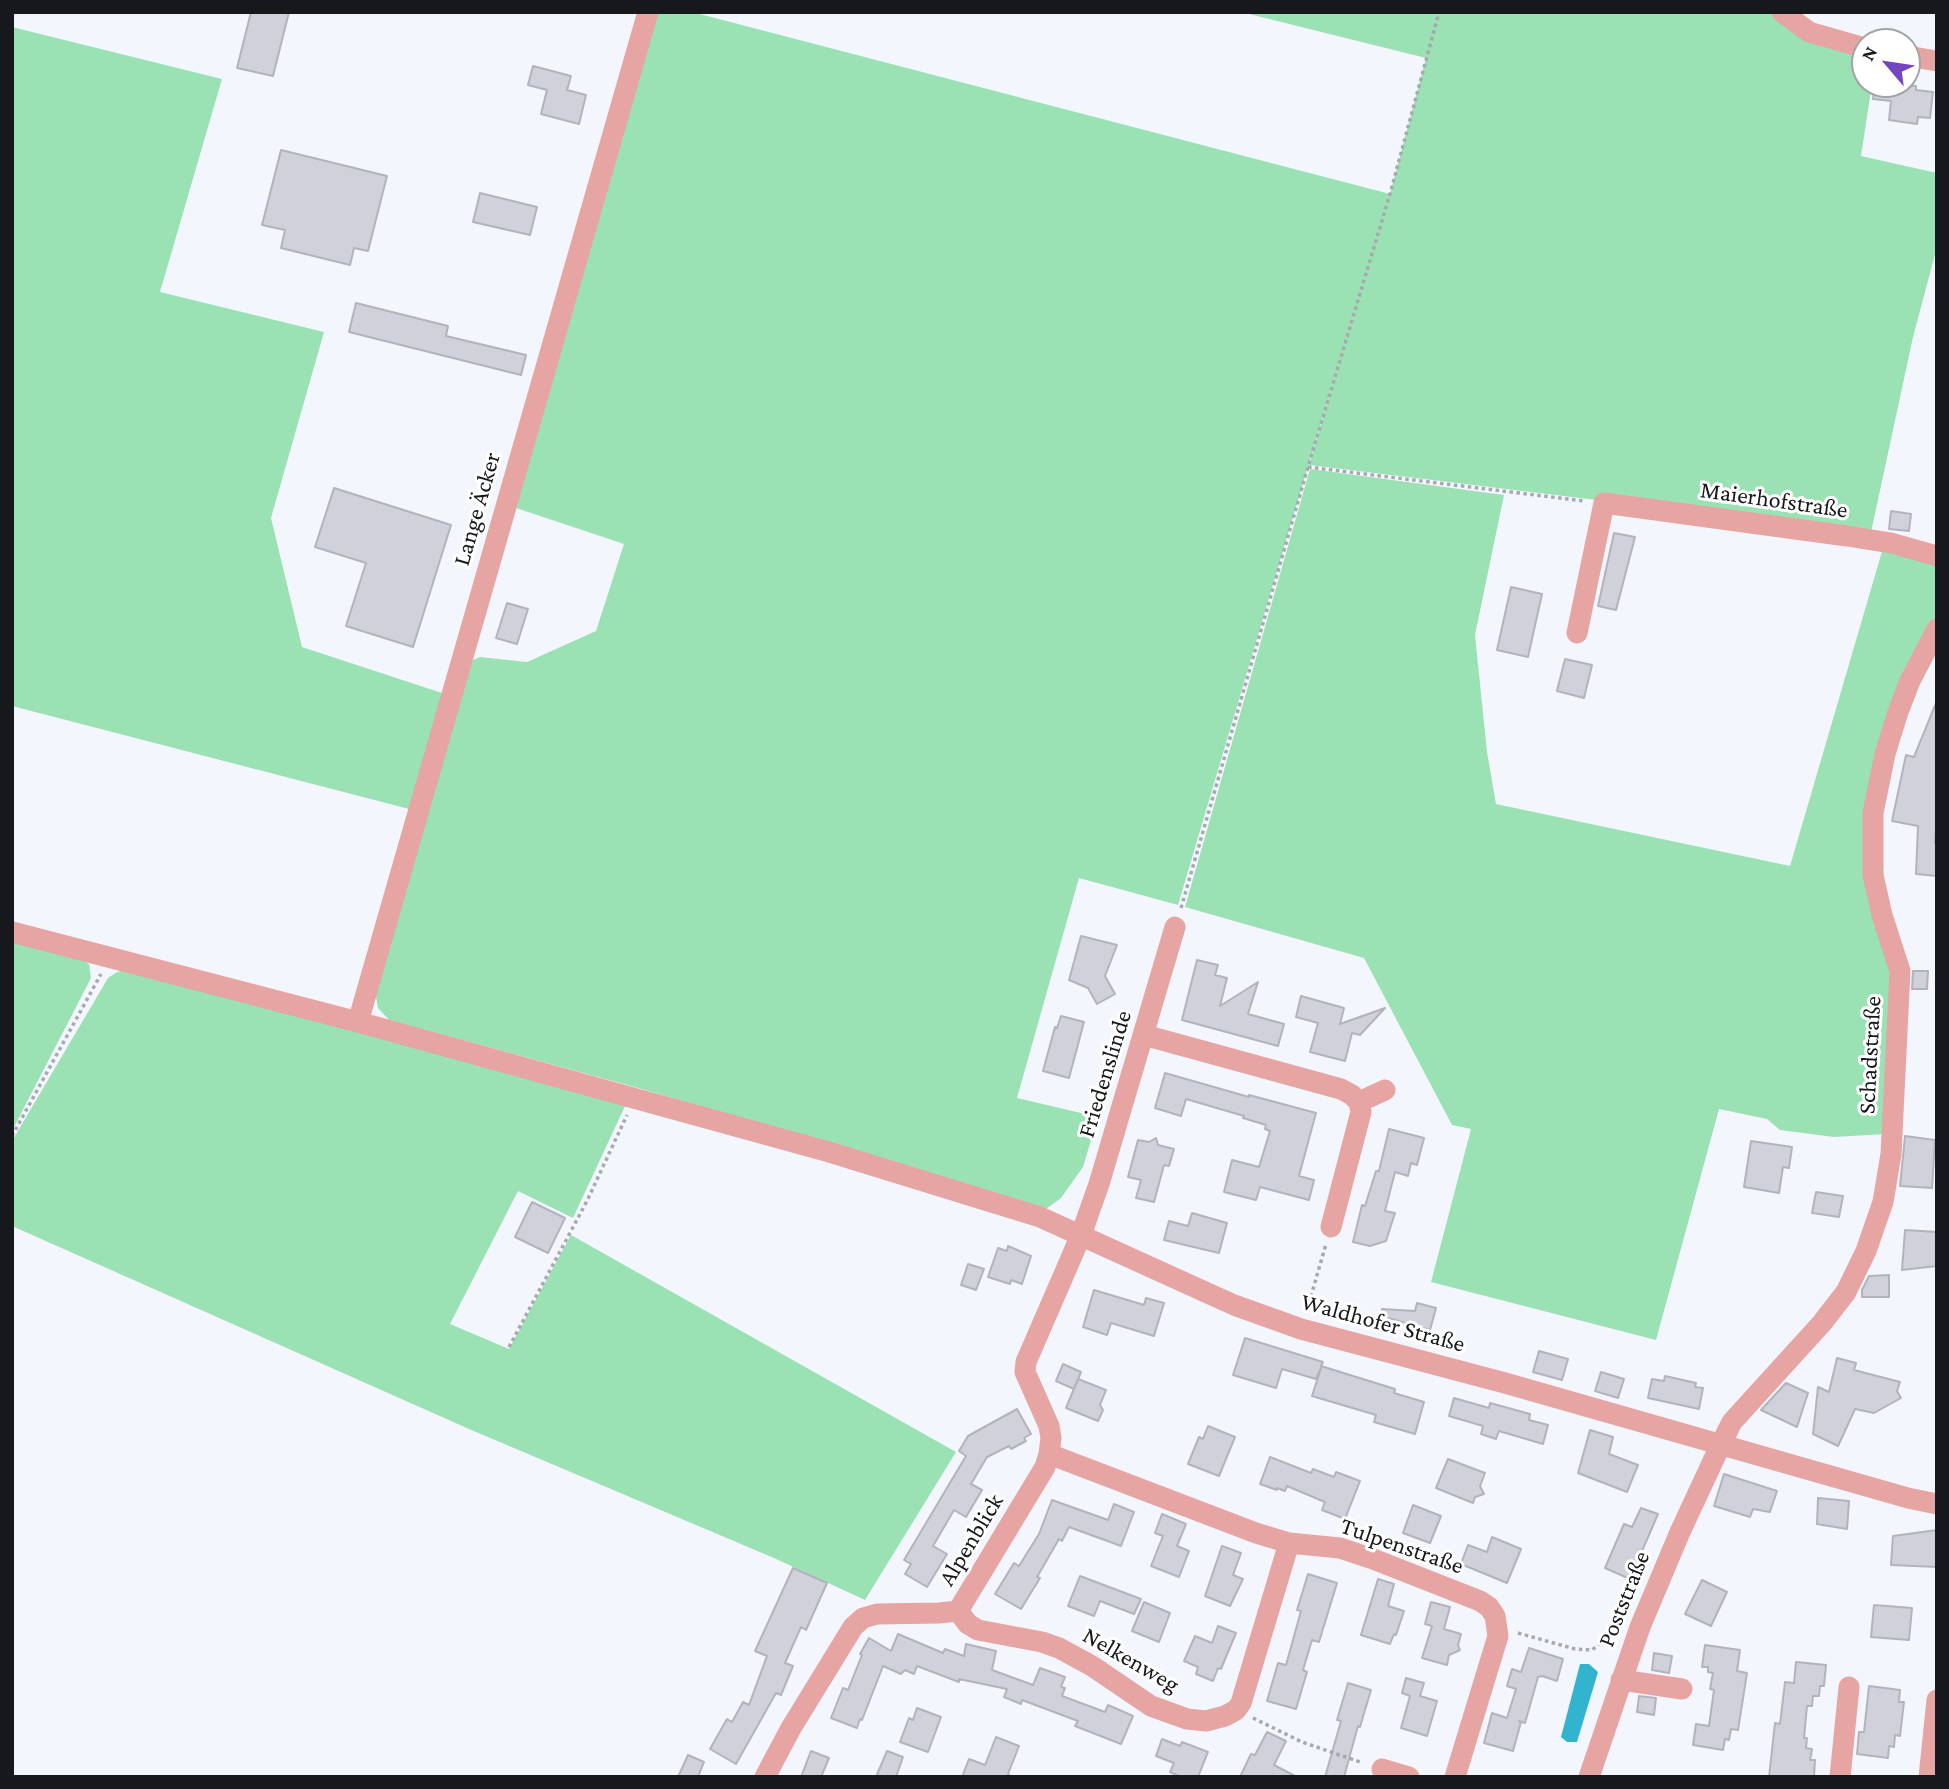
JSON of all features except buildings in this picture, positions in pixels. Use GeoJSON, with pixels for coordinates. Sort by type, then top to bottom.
{"type":"FeatureCollection","features":[{"type":"Feature","properties":{"kind":"street","name":"Lange Äcker"},"geometry":{"type":"LineString","coordinates":[[358,1022],[648,12]]}},
{"type":"Feature","properties":{"kind":"street"},"geometry":{"type":"LineString","coordinates":[[1782,12],[1809,32],[1851,44]]}},
{"type":"Feature","properties":{"kind":"street"},"geometry":{"type":"LineString","coordinates":[[1577,633],[1604,503]]}},
{"type":"Feature","properties":{"kind":"street","name":"Maierhofstraße"},"geometry":{"type":"LineString","coordinates":[[1604,503],[1847,536],[1937,556]]}},
{"type":"Feature","properties":{"kind":"street","name":"Schadstraße"},"geometry":{"type":"LineString","coordinates":[[1720,1446],[1732,1422],[1822,1323],[1846,1292],[1866,1251],[1883,1202],[1894,1116],[1900,971],[1872,874],[1872,813],[1885,754],[1898,712],[1937,629]]}},
{"type":"Feature","properties":{"kind":"street","name":"Friedenslinde"},"geometry":{"type":"LineString","coordinates":[[1081,1235],[1099,1185],[1175,927]]}},
{"type":"Feature","properties":{"kind":"street","name":"Waldhofer Straße"},"geometry":{"type":"LineString","coordinates":[[12,932],[358,1022],[829,1152],[1040,1217],[1234,1305],[1301,1329],[1937,1504]]}},
{"type":"Feature","properties":{"kind":"street"},"geometry":{"type":"LineString","coordinates":[[1144,1035],[1341,1090],[1359,1102],[1359,1122],[1331,1227]]}},
{"type":"Feature","properties":{"kind":"street"},"geometry":{"type":"LineString","coordinates":[[1359,1102],[1385,1090]]}},
{"type":"Feature","properties":{"kind":"street"},"geometry":{"type":"LineString","coordinates":[[1049,1454],[1049,1426],[1025,1372],[1030,1350],[1081,1235]]}},
{"type":"Feature","properties":{"kind":"street","name":"Poststraße"},"geometry":{"type":"LineString","coordinates":[[1589,1777],[1640,1627],[1720,1446]]}},
{"type":"Feature","properties":{"kind":"street","name":"Tulpenstraße"},"geometry":{"type":"LineString","coordinates":[[1049,1454],[1256,1533],[1289,1543],[1339,1548],[1480,1601],[1489,1607],[1495,1616],[1498,1636]]}},
{"type":"Feature","properties":{"kind":"street","name":"Alpenblick"},"geometry":{"type":"LineString","coordinates":[[765,1777],[817,1684],[853,1627],[863,1618],[877,1614],[958,1611],[1045,1467],[1049,1454]]}},
{"type":"Feature","properties":{"kind":"street"},"geometry":{"type":"LineString","coordinates":[[1236,1710],[1245,1694],[1289,1543]]}},
{"type":"Feature","properties":{"kind":"street","name":"Nelkenweg"},"geometry":{"type":"LineString","coordinates":[[958,1611],[968,1624],[978,1630],[1042,1642],[1074,1655],[1151,1706],[1169,1714],[1206,1721],[1236,1710]]}},
{"type":"Feature","properties":{"kind":"street"},"geometry":{"type":"LineString","coordinates":[[1455,1777],[1498,1636]]}},
{"type":"Feature","properties":{"kind":"street"},"geometry":{"type":"LineString","coordinates":[[1621,1680],[1682,1689]]}},
{"type":"Feature","properties":{"kind":"street"},"geometry":{"type":"LineString","coordinates":[[1840,1777],[1849,1687]]}},
{"type":"Feature","properties":{"kind":"street"},"geometry":{"type":"LineString","coordinates":[[1928,1777],[1937,1700]]}},
{"type":"Feature","properties":{"kind":"street"},"geometry":{"type":"LineString","coordinates":[[1382,1769],[1409,1777]]}},
{"type":"Feature","properties":{"kind":"path"},"geometry":{"type":"LineString","coordinates":[[1175,927],[1390,194],[1439,12]]}},
{"type":"Feature","properties":{"kind":"path"},"geometry":{"type":"LineString","coordinates":[[1308,467],[1604,503]]}},
{"type":"Feature","properties":{"kind":"path"},"geometry":{"type":"LineString","coordinates":[[12,1136],[100,977],[105,955]]}},
{"type":"Feature","properties":{"kind":"path"},"geometry":{"type":"LineString","coordinates":[[509,1347],[587,1201],[636,1097]]}},
{"type":"Feature","properties":{"kind":"path"},"geometry":{"type":"LineString","coordinates":[[1310,1302],[1331,1227]]}},
{"type":"Feature","properties":{"kind":"path"},"geometry":{"type":"LineString","coordinates":[[1498,1636],[1521,1632],[1575,1649],[1592,1650],[1623,1625],[1640,1627]]}},
{"type":"Feature","properties":{"kind":"path"},"geometry":{"type":"LineString","coordinates":[[1236,1710],[1302,1742],[1382,1769]]}},
{"type":"Feature","properties":{"kind":"green space"},"geometry":{"type":"Polygon","coordinates":[[[654,12],[692,12],[1390,194],[1426,58],[1241,12],[1770,12],[1789,29],[1851,51],[1851,98],[1870,98],[1861,156],[1937,173],[1937,247],[1913,337],[1870,537],[1309,465],[1344,345],[1178,905],[1079,878],[1017,1098],[1098,1117],[1083,1167],[1061,1198],[1046,1209],[642,1089],[389,1020],[378,1008],[375,992],[466,663],[480,657],[527,662],[596,631],[624,544],[510,506],[654,12]]]}},
{"type":"Feature","properties":{"kind":"green space"},"geometry":{"type":"Polygon","coordinates":[[[12,27],[222,79],[160,292],[324,332],[271,518],[302,647],[445,694],[413,810],[12,706],[12,27]]]}},
{"type":"Feature","properties":{"kind":"green space"},"geometry":{"type":"Polygon","coordinates":[[[1310,469],[1504,495],[1475,635],[1487,752],[1496,804],[1790,866],[1883,548],[1937,565],[1937,617],[1919,650],[1873,783],[1895,972],[1886,1134],[1834,1137],[1780,1130],[1767,1119],[1719,1109],[1656,1340],[1431,1282],[1471,1129],[1452,1125],[1364,958],[1185,907],[1310,469]]]}},
{"type":"Feature","properties":{"kind":"green space"},"geometry":{"type":"Polygon","coordinates":[[[12,938],[78,955],[89,964],[91,978],[12,1131],[12,938]]]}},
{"type":"Feature","properties":{"kind":"green space"},"geometry":{"type":"Polygon","coordinates":[[[129,969],[626,1104],[573,1218],[518,1191],[450,1324],[509,1349],[571,1235],[956,1452],[865,1600],[774,1558],[469,1429],[12,1226],[12,1141],[108,978],[129,969]]]}},
{"type":"Feature","properties":{"kind":"water"},"geometry":{"type":"Polygon","coordinates":[[[1580,1664],[1589,1664],[1598,1672],[1577,1742],[1567,1742],[1561,1737],[1580,1664]]]}}]}
